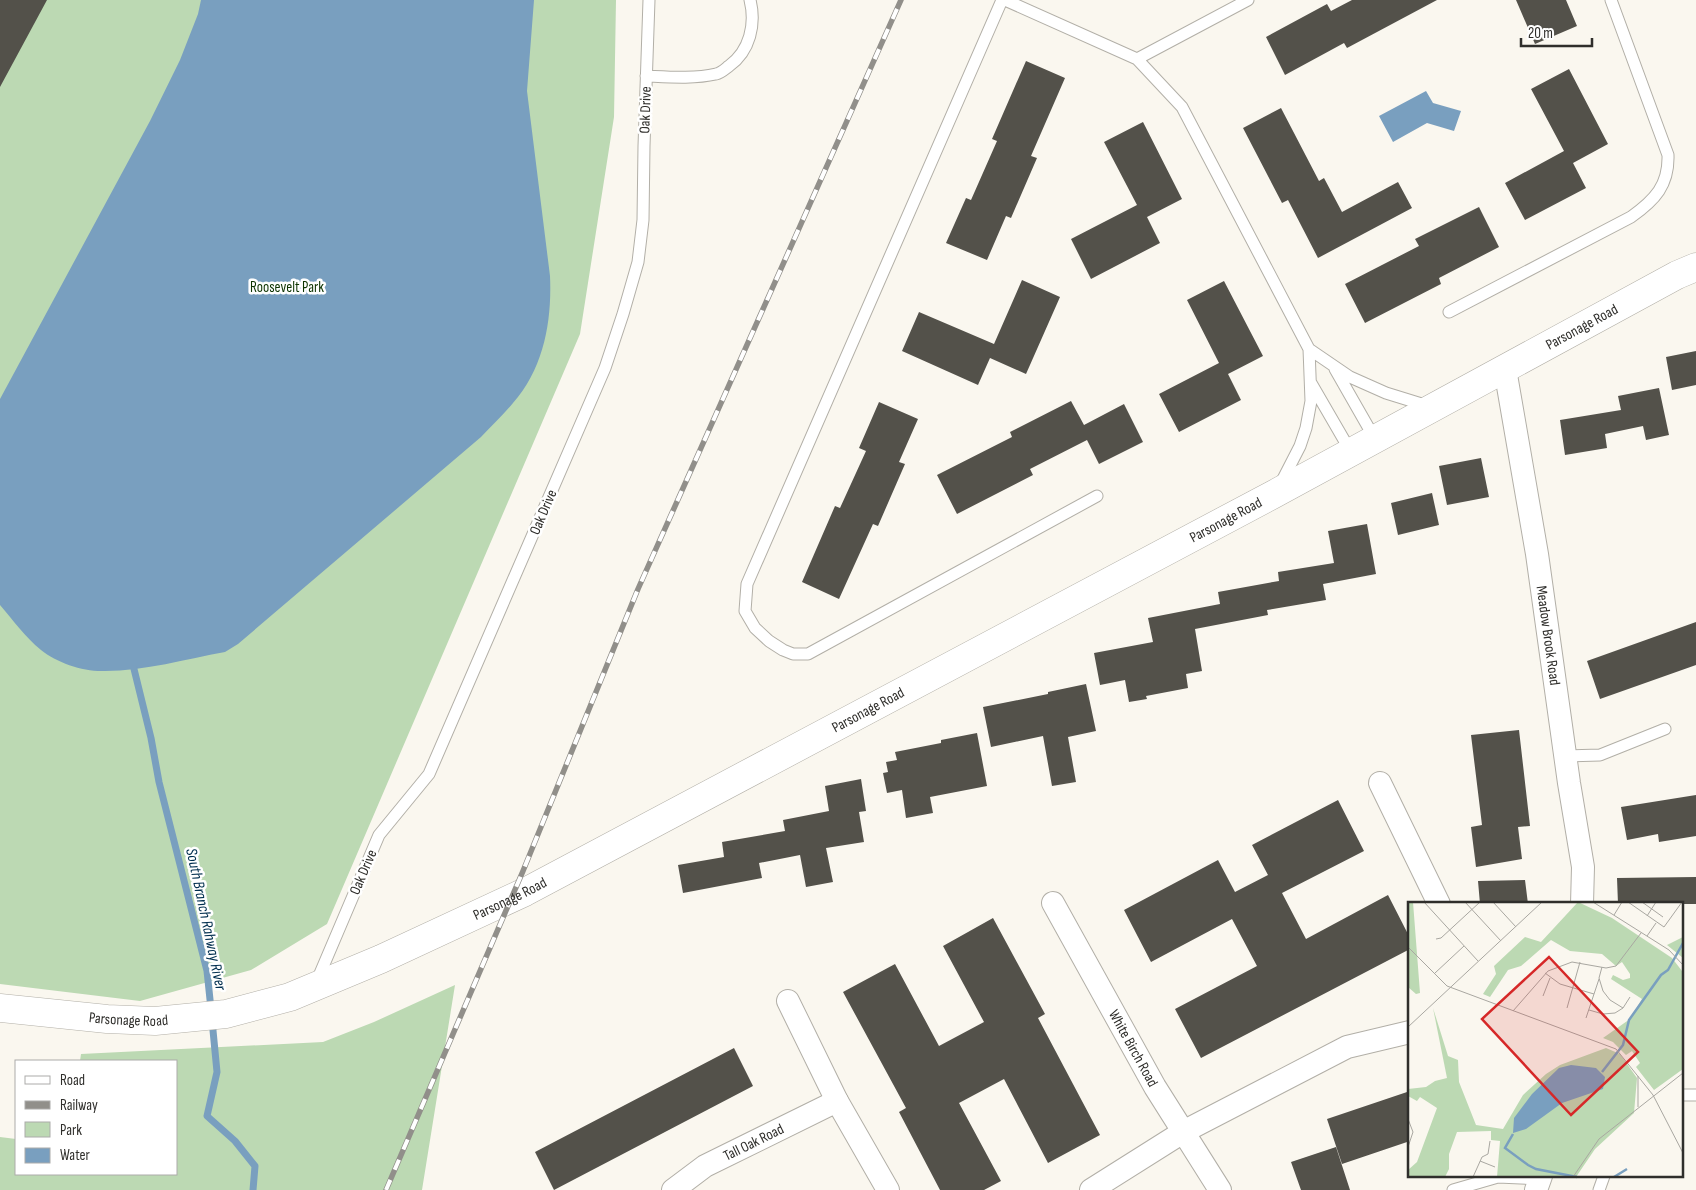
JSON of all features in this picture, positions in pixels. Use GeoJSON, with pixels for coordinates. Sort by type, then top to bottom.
{"type":"FeatureCollection","features":[{"type":"Feature","properties":{"kind":"street","name":"Parsonage Road"},"geometry":{"type":"LineString","coordinates":[[0,1008],[107,1019],[155,1021],[226,1014],[290,997],[406,948],[525,892],[1276,493],[1677,275],[1696,267]]}},
{"type":"Feature","properties":{"kind":"street","name":"Meadow Brook Road"},"geometry":{"type":"LineString","coordinates":[[1504,369],[1537,554],[1582,867],[1582,902]]}},
{"type":"Feature","properties":{"kind":"street"},"geometry":{"type":"LineString","coordinates":[[1380,783],[1438,902]]}},
{"type":"Feature","properties":{"kind":"street","name":"White Birch Road"},"geometry":{"type":"LineString","coordinates":[[1054,903],[1155,1087],[1220,1190]]}},
{"type":"Feature","properties":{"kind":"street"},"geometry":{"type":"LineString","coordinates":[[788,1001],[837,1101],[888,1190]]}},
{"type":"Feature","properties":{"kind":"street"},"geometry":{"type":"LineString","coordinates":[[1092,1190],[1183,1132],[1346,1047],[1408,1032]]}},
{"type":"Feature","properties":{"kind":"street","name":"Tall Oak Road"},"geometry":{"type":"LineString","coordinates":[[673,1190],[705,1166],[837,1101]]}},
{"type":"Feature","properties":{"kind":"lane","name":"Oak Drive"},"geometry":{"type":"LineString","coordinates":[[314,987],[379,835],[429,774],[605,368],[624,314],[638,262],[643,220],[649,0]]}},
{"type":"Feature","properties":{"kind":"lane"},"geometry":{"type":"LineString","coordinates":[[646,76],[686,77],[718,74],[734,62],[746,47],[751,31],[752,9],[750,0]]}},
{"type":"Feature","properties":{"kind":"lane"},"geometry":{"type":"LineString","coordinates":[[1002,0],[747,584],[745,611],[755,628],[768,641],[793,654],[808,654],[1096,496]]}},
{"type":"Feature","properties":{"kind":"lane"},"geometry":{"type":"LineString","coordinates":[[1006,0],[1136,59],[1182,107],[1308,349],[1311,401],[1306,428],[1300,446],[1276,493]]}},
{"type":"Feature","properties":{"kind":"lane"},"geometry":{"type":"LineString","coordinates":[[1136,59],[1248,0]]}},
{"type":"Feature","properties":{"kind":"lane"},"geometry":{"type":"LineString","coordinates":[[1449,312],[1631,217],[1645,207],[1664,182],[1668,169],[1668,156],[1611,0]]}},
{"type":"Feature","properties":{"kind":"lane"},"geometry":{"type":"LineString","coordinates":[[1308,349],[1350,377],[1386,393],[1434,407]]}},
{"type":"Feature","properties":{"kind":"lane"},"geometry":{"type":"LineString","coordinates":[[1334,367],[1375,439]]}},
{"type":"Feature","properties":{"kind":"lane"},"geometry":{"type":"LineString","coordinates":[[1310,381],[1351,452]]}},
{"type":"Feature","properties":{"kind":"lane"},"geometry":{"type":"LineString","coordinates":[[1565,756],[1600,755],[1665,729]]}},
{"type":"Feature","properties":{"kind":"lane"},"geometry":{"type":"LineString","coordinates":[[1453,1190],[1495,1178]]}},
{"type":"Feature","properties":{"kind":"lane"},"geometry":{"type":"LineString","coordinates":[[1506,1178],[1539,1182]]}},
{"type":"Feature","properties":{"kind":"lane"},"geometry":{"type":"LineString","coordinates":[[1599,1190],[1603,1178]]}},
{"type":"Feature","properties":{"kind":"green space","name":"Roosevelt Park"},"geometry":{"type":"Polygon","coordinates":[[[0,0],[616,0],[614,117],[580,334],[327,924],[251,970],[140,1001],[0,984],[0,0]]]}},
{"type":"Feature","properties":{"kind":"green space"},"geometry":{"type":"Polygon","coordinates":[[[455,985],[422,1190],[0,1190],[0,1137],[15,1139],[15,1175],[178,1175],[178,1060],[80,1060],[81,1054],[323,1042],[374,1022],[455,985]]]}},
{"type":"Feature","properties":{"kind":"water"},"geometry":{"type":"Polygon","coordinates":[[[201,0],[534,0],[527,91],[550,276],[547,327],[539,359],[524,389],[481,437],[238,644],[225,652],[150,667],[120,670],[88,670],[63,663],[47,655],[24,634],[0,605],[0,399],[150,121],[180,60],[198,14],[201,0]]]}},
{"type":"Feature","properties":{"kind":"water"},"geometry":{"type":"Polygon","coordinates":[[[1426,91],[1433,103],[1461,111],[1454,131],[1427,123],[1393,142],[1379,116],[1426,91]]]}},
{"type":"Feature","properties":{"kind":"building"},"geometry":{"type":"Polygon","coordinates":[[[0,0],[47,0],[0,87],[0,0]]]}},
{"type":"Feature","properties":{"kind":"building"},"geometry":{"type":"Polygon","coordinates":[[[1352,0],[1437,0],[1347,48],[1344,43],[1285,75],[1266,37],[1327,4],[1331,11],[1352,0]]]}},
{"type":"Feature","properties":{"kind":"building"},"geometry":{"type":"Polygon","coordinates":[[[1516,0],[1566,0],[1577,26],[1535,44],[1516,0]]]}},
{"type":"Feature","properties":{"kind":"building"},"geometry":{"type":"Polygon","coordinates":[[[1026,61],[1065,78],[1031,156],[1037,158],[1011,218],[1006,216],[987,260],[946,243],[966,198],[971,200],[997,141],[992,139],[1026,61]]]}},
{"type":"Feature","properties":{"kind":"building"},"geometry":{"type":"Polygon","coordinates":[[[1569,69],[1608,144],[1573,163],[1586,188],[1525,220],[1505,183],[1564,151],[1531,89],[1569,69]]]}},
{"type":"Feature","properties":{"kind":"building"},"geometry":{"type":"Polygon","coordinates":[[[1281,108],[1319,181],[1324,178],[1342,212],[1398,182],[1412,208],[1318,258],[1288,200],[1282,203],[1243,128],[1281,108]]]}},
{"type":"Feature","properties":{"kind":"building"},"geometry":{"type":"Polygon","coordinates":[[[1143,122],[1182,199],[1147,217],[1160,243],[1091,279],[1071,239],[1137,205],[1104,142],[1143,122]]]}},
{"type":"Feature","properties":{"kind":"building"},"geometry":{"type":"Polygon","coordinates":[[[1479,207],[1499,247],[1439,278],[1441,284],[1365,323],[1345,284],[1419,246],[1415,239],[1479,207]]]}},
{"type":"Feature","properties":{"kind":"building"},"geometry":{"type":"Polygon","coordinates":[[[1022,280],[1060,297],[1026,374],[990,358],[978,385],[902,351],[919,312],[994,344],[1022,280]]]}},
{"type":"Feature","properties":{"kind":"building"},"geometry":{"type":"Polygon","coordinates":[[[1224,281],[1263,356],[1228,374],[1241,400],[1179,432],[1159,394],[1219,363],[1187,300],[1224,281]]]}},
{"type":"Feature","properties":{"kind":"building"},"geometry":{"type":"Polygon","coordinates":[[[1696,351],[1696,385],[1672,390],[1666,357],[1696,351]]]}},
{"type":"Feature","properties":{"kind":"building"},"geometry":{"type":"Polygon","coordinates":[[[1659,388],[1669,435],[1646,440],[1643,426],[1605,434],[1607,448],[1565,455],[1560,420],[1621,410],[1618,396],[1659,388]]]}},
{"type":"Feature","properties":{"kind":"building"},"geometry":{"type":"Polygon","coordinates":[[[1071,401],[1084,425],[1124,404],[1143,442],[1099,464],[1087,440],[1030,469],[1033,475],[957,514],[937,475],[1012,437],[1010,432],[1071,401]]]}},
{"type":"Feature","properties":{"kind":"building"},"geometry":{"type":"Polygon","coordinates":[[[879,402],[918,419],[899,462],[905,464],[878,526],[873,524],[839,599],[802,582],[835,506],[840,508],[866,451],[859,448],[879,402]]]}},
{"type":"Feature","properties":{"kind":"building"},"geometry":{"type":"Polygon","coordinates":[[[1481,458],[1489,497],[1447,505],[1439,466],[1481,458]]]}},
{"type":"Feature","properties":{"kind":"building"},"geometry":{"type":"Polygon","coordinates":[[[1432,493],[1439,525],[1398,535],[1391,503],[1432,493]]]}},
{"type":"Feature","properties":{"kind":"building"},"geometry":{"type":"Polygon","coordinates":[[[1367,524],[1376,574],[1323,584],[1326,600],[1267,610],[1268,615],[1195,629],[1202,671],[1186,674],[1188,688],[1146,696],[1147,699],[1129,702],[1125,680],[1100,685],[1094,653],[1153,642],[1148,618],[1220,604],[1218,592],[1279,581],[1278,572],[1334,563],[1328,531],[1367,524]]]}},
{"type":"Feature","properties":{"kind":"building"},"geometry":{"type":"Polygon","coordinates":[[[1696,622],[1696,665],[1600,699],[1587,661],[1696,622]]]}},
{"type":"Feature","properties":{"kind":"building"},"geometry":{"type":"Polygon","coordinates":[[[1086,684],[1096,731],[1068,737],[1076,782],[1052,786],[1043,736],[991,747],[983,707],[1086,684]]]}},
{"type":"Feature","properties":{"kind":"building"},"geometry":{"type":"Polygon","coordinates":[[[1519,730],[1530,826],[1518,827],[1522,859],[1476,867],[1471,827],[1482,825],[1471,735],[1519,730]]]}},
{"type":"Feature","properties":{"kind":"building"},"geometry":{"type":"Polygon","coordinates":[[[977,733],[987,786],[930,797],[933,813],[906,818],[902,790],[887,793],[883,773],[888,772],[886,762],[897,760],[895,752],[941,743],[941,740],[977,733]]]}},
{"type":"Feature","properties":{"kind":"building"},"geometry":{"type":"Polygon","coordinates":[[[861,779],[866,811],[859,812],[864,842],[826,848],[833,882],[806,887],[800,855],[759,863],[762,878],[683,893],[678,865],[724,857],[722,842],[785,831],[783,820],[829,811],[825,786],[861,779]]]}},
{"type":"Feature","properties":{"kind":"building"},"geometry":{"type":"Polygon","coordinates":[[[1696,795],[1696,836],[1659,842],[1658,834],[1627,840],[1621,807],[1696,795]]]}},
{"type":"Feature","properties":{"kind":"building"},"geometry":{"type":"Polygon","coordinates":[[[1338,800],[1364,851],[1282,893],[1306,939],[1388,895],[1408,934],[1408,950],[1201,1058],[1175,1009],[1257,966],[1232,919],[1151,962],[1124,910],[1218,860],[1235,892],[1268,875],[1252,845],[1338,800]]]}},
{"type":"Feature","properties":{"kind":"building"},"geometry":{"type":"Polygon","coordinates":[[[1696,877],[1696,904],[1684,904],[1684,902],[1618,902],[1617,878],[1696,877]]]}},
{"type":"Feature","properties":{"kind":"building"},"geometry":{"type":"Polygon","coordinates":[[[1525,880],[1528,902],[1480,902],[1478,881],[1525,880]]]}},
{"type":"Feature","properties":{"kind":"building"},"geometry":{"type":"Polygon","coordinates":[[[993,918],[1045,1014],[1038,1018],[1100,1135],[1048,1163],[1004,1079],[959,1103],[1001,1181],[984,1190],[940,1190],[899,1112],[906,1108],[843,992],[895,964],[939,1046],[984,1022],[943,946],[993,918]]]}},
{"type":"Feature","properties":{"kind":"building"},"geometry":{"type":"Polygon","coordinates":[[[734,1048],[753,1086],[554,1190],[535,1152],[734,1048]]]}},
{"type":"Feature","properties":{"kind":"building"},"geometry":{"type":"Polygon","coordinates":[[[1408,1092],[1408,1142],[1342,1164],[1327,1119],[1408,1092]]]}},
{"type":"Feature","properties":{"kind":"building"},"geometry":{"type":"Polygon","coordinates":[[[1336,1147],[1350,1190],[1301,1190],[1291,1162],[1336,1147]]]}},
{"type":"Feature","properties":{"kind":"waterway","name":"South Branch Rahway River"},"geometry":{"type":"LineString","coordinates":[[134,669],[151,738],[159,782],[207,971],[211,1009]]}},
{"type":"Feature","properties":{"kind":"waterway","name":"South Branch Rahway River"},"geometry":{"type":"LineString","coordinates":[[212,1020],[217,1072],[207,1116],[235,1141],[255,1166],[253,1190]]}},
{"type":"Feature","properties":{"kind":"railway"},"geometry":{"type":"LineString","coordinates":[[386,1190],[523,871],[638,589],[901,0]]}}]}
